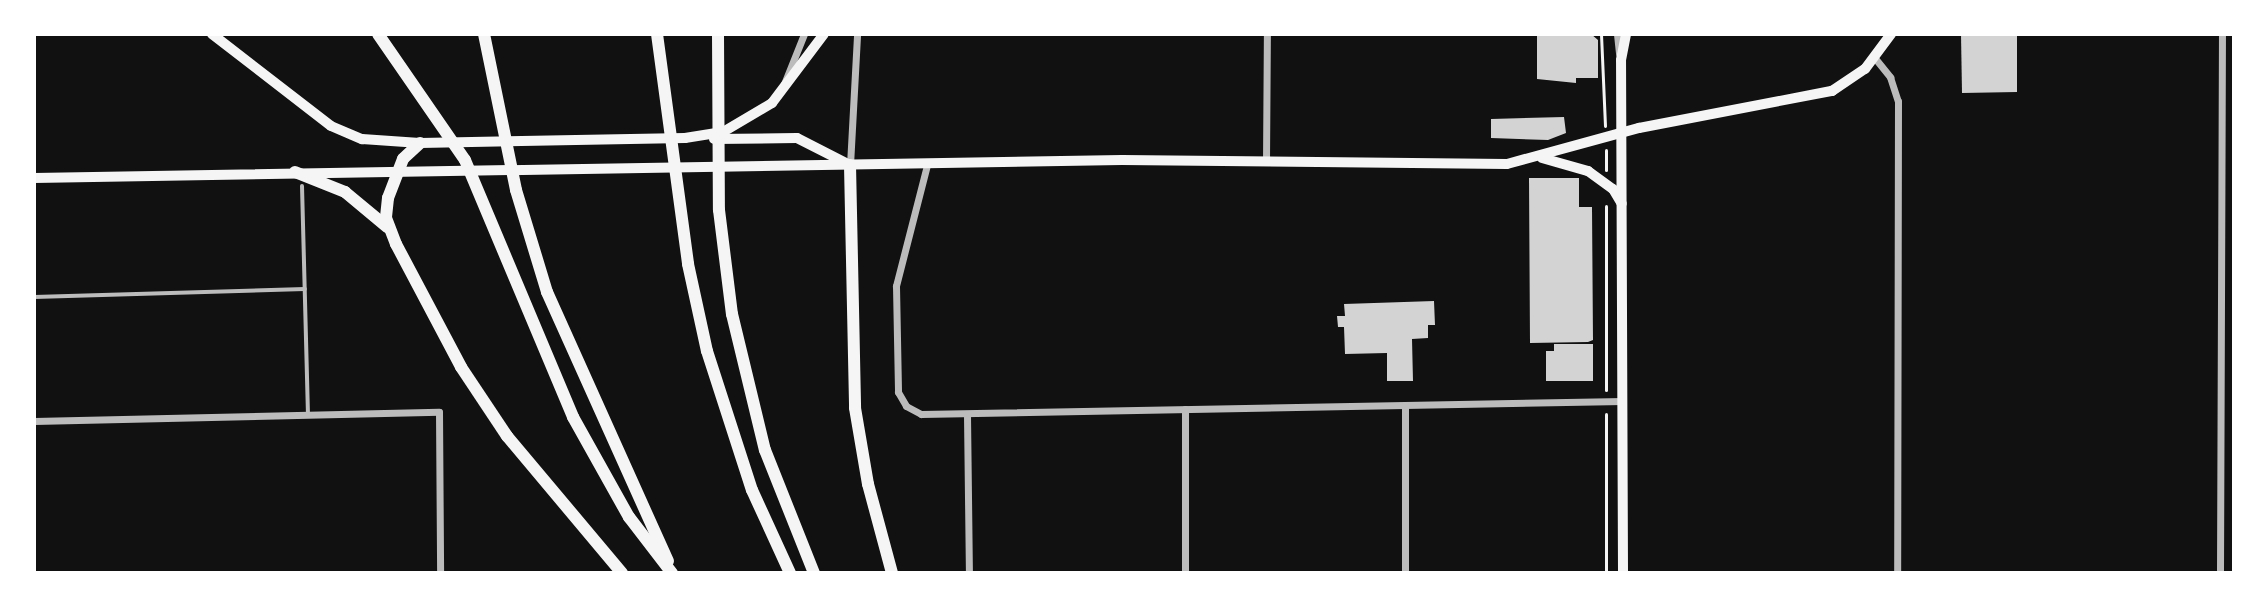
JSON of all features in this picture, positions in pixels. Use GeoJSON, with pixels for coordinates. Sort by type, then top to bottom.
{"type":"FeatureCollection","features":[{"type":"Feature","properties":{"kind":"highway"},"geometry":{"type":"LineString","coordinates":[[378,34],[465,160],[573,417],[629,517],[673,573]]}},
{"type":"Feature","properties":{"kind":"highway"},"geometry":{"type":"LineString","coordinates":[[484,34],[509,164],[547,292],[673,573]]}},
{"type":"Feature","properties":{"kind":"highway"},"geometry":{"type":"LineString","coordinates":[[657,34],[681,212],[715,383],[752,490],[790,573]]}},
{"type":"Feature","properties":{"kind":"highway"},"geometry":{"type":"LineString","coordinates":[[718,34],[719,210],[745,377],[774,475],[814,573]]}},
{"type":"Feature","properties":{"kind":"highway"},"geometry":{"type":"LineString","coordinates":[[388,228],[388,198],[396,172],[420,143]]}},
{"type":"Feature","properties":{"kind":"highway"},"geometry":{"type":"LineString","coordinates":[[850,165],[855,408],[868,484],[892,573]]}},
{"type":"Feature","properties":{"kind":"highway"},"geometry":{"type":"LineString","coordinates":[[295,172],[345,192],[388,228],[449,346],[507,436],[622,573]]}},
{"type":"Feature","properties":{"kind":"main road"},"geometry":{"type":"LineString","coordinates":[[212,34],[331,126],[362,139],[420,143],[797,138],[850,165]]}},
{"type":"Feature","properties":{"kind":"main road"},"geometry":{"type":"LineString","coordinates":[[685,138],[735,128],[780,94],[824,34]]}},
{"type":"Feature","properties":{"kind":"main road"},"geometry":{"type":"LineString","coordinates":[[1623,573],[1621,60],[1626,34]]}},
{"type":"Feature","properties":{"kind":"main road"},"geometry":{"type":"LineString","coordinates":[[34,178],[850,165],[1266,162],[1470,166],[1540,157],[1622,132],[1818,95],[1846,84],[1874,57],[1891,34]]}},
{"type":"Feature","properties":{"kind":"main road"},"geometry":{"type":"LineString","coordinates":[[1540,157],[1588,171],[1606,183],[1622,205]]}},
{"type":"Feature","properties":{"kind":"street"},"geometry":{"type":"LineString","coordinates":[[780,94],[804,34]]}},
{"type":"Feature","properties":{"kind":"street"},"geometry":{"type":"LineString","coordinates":[[850,165],[857,34]]}},
{"type":"Feature","properties":{"kind":"street"},"geometry":{"type":"LineString","coordinates":[[1266,162],[1267,34]]}},
{"type":"Feature","properties":{"kind":"street"},"geometry":{"type":"LineString","coordinates":[[1618,34],[1621,60]]}},
{"type":"Feature","properties":{"kind":"street"},"geometry":{"type":"LineString","coordinates":[[2220,573],[2222,34]]}},
{"type":"Feature","properties":{"kind":"street"},"geometry":{"type":"LineString","coordinates":[[1874,57],[1890,77],[1898,101],[1897,573]]}},
{"type":"Feature","properties":{"kind":"street"},"geometry":{"type":"LineString","coordinates":[[927,165],[896,286],[897,385],[906,406],[929,415],[1623,401]]}},
{"type":"Feature","properties":{"kind":"street"},"geometry":{"type":"LineString","coordinates":[[1405,405],[1405,573]]}},
{"type":"Feature","properties":{"kind":"street"},"geometry":{"type":"LineString","coordinates":[[1185,409],[1185,573]]}},
{"type":"Feature","properties":{"kind":"street"},"geometry":{"type":"LineString","coordinates":[[34,421],[439,412],[440,573]]}},
{"type":"Feature","properties":{"kind":"street"},"geometry":{"type":"LineString","coordinates":[[967,415],[969,573]]}},
{"type":"Feature","properties":{"kind":"lane"},"geometry":{"type":"LineString","coordinates":[[302,186],[308,415]]}},
{"type":"Feature","properties":{"kind":"lane"},"geometry":{"type":"LineString","coordinates":[[34,297],[305,289]]}},
{"type":"Feature","properties":{"kind":"path"},"geometry":{"type":"LineString","coordinates":[[1601,34],[1606,183],[1606,573]]}},
{"type":"Feature","properties":{"kind":"building"},"geometry":{"type":"Polygon","coordinates":[[[1537,34],[1591,34],[1598,40],[1598,78],[1576,78],[1576,83],[1537,79],[1537,34]]]}},
{"type":"Feature","properties":{"kind":"building"},"geometry":{"type":"Polygon","coordinates":[[[1961,34],[2017,34],[2017,92],[1962,93],[1961,34]]]}},
{"type":"Feature","properties":{"kind":"building"},"geometry":{"type":"Polygon","coordinates":[[[1564,117],[1566,133],[1548,140],[1491,138],[1491,119],[1564,117]]]}},
{"type":"Feature","properties":{"kind":"building"},"geometry":{"type":"Polygon","coordinates":[[[1529,178],[1579,178],[1579,207],[1592,207],[1593,340],[1588,342],[1530,343],[1529,178]]]}},
{"type":"Feature","properties":{"kind":"building"},"geometry":{"type":"Polygon","coordinates":[[[1434,301],[1435,325],[1428,325],[1428,338],[1412,339],[1413,381],[1387,381],[1387,353],[1345,354],[1344,327],[1338,327],[1337,316],[1345,316],[1344,304],[1434,301]]]}},
{"type":"Feature","properties":{"kind":"building"},"geometry":{"type":"Polygon","coordinates":[[[1554,344],[1593,344],[1593,381],[1546,381],[1546,351],[1554,351],[1554,344]]]}}]}
